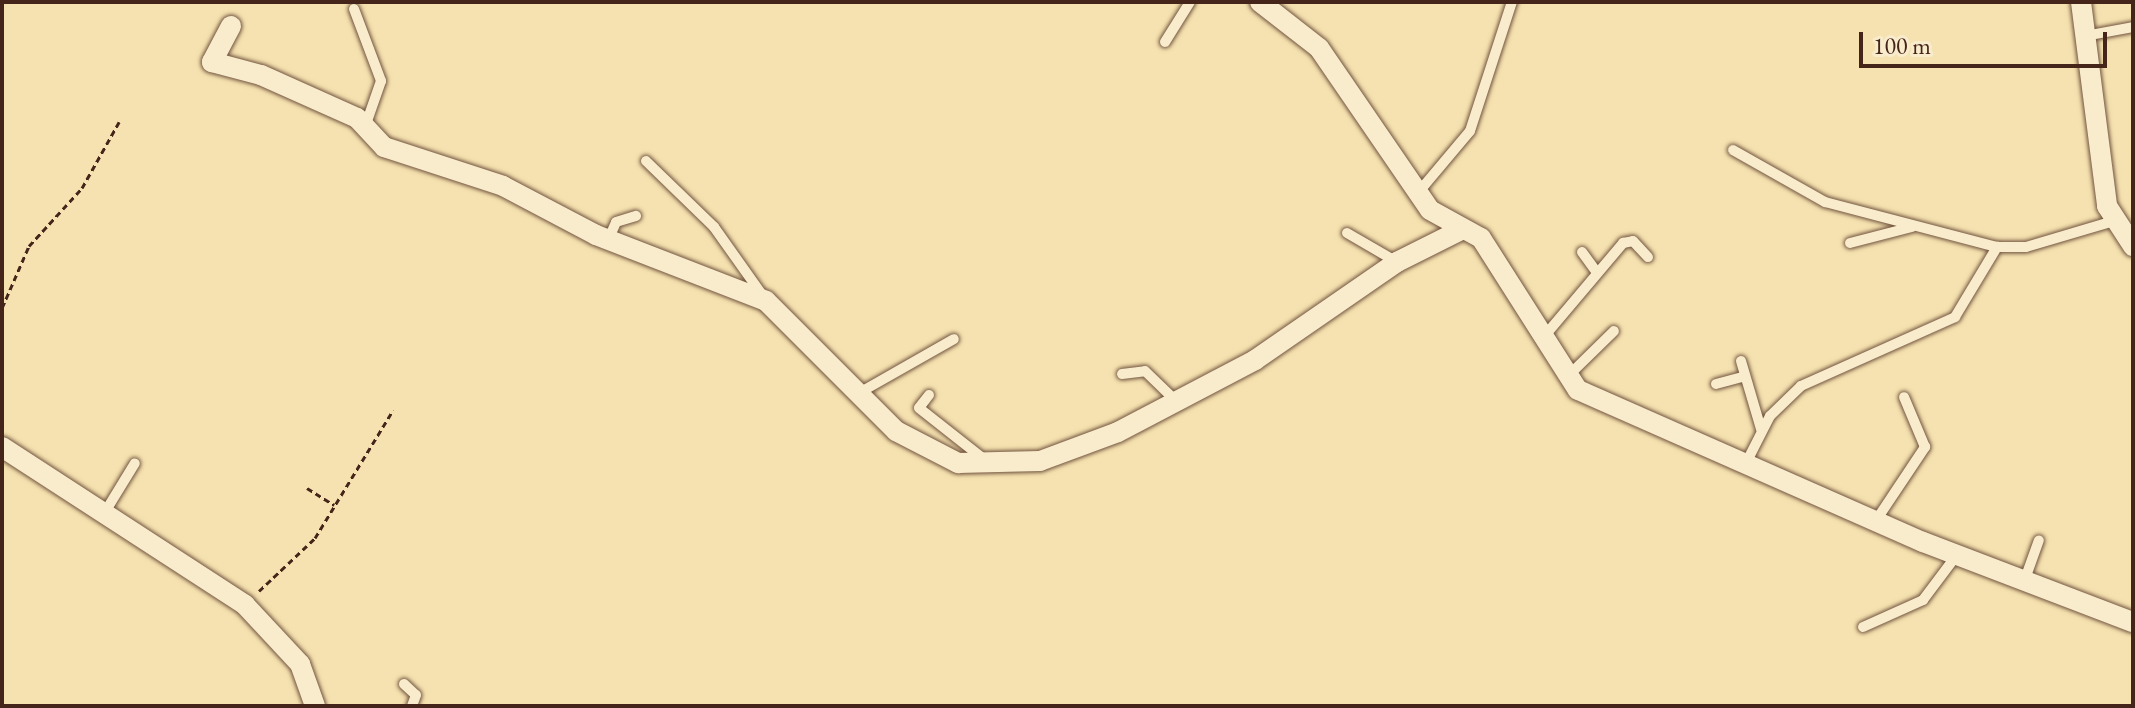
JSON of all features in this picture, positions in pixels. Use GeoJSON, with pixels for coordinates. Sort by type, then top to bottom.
{"type":"FeatureCollection","features":[{"type":"Feature","properties":{"kind":"street"},"geometry":{"type":"LineString","coordinates":[[1260,2],[1319,48],[1417,194],[1461,230],[1481,238],[1565,379],[1589,397],[1877,519],[1956,556],[2025,579],[2133,622]]}},
{"type":"Feature","properties":{"kind":"street"},"geometry":{"type":"LineString","coordinates":[[2081,2],[2085,36],[2126,233]]}},
{"type":"Feature","properties":{"kind":"street"},"geometry":{"type":"LineString","coordinates":[[231,26],[212,62],[261,75],[366,124],[384,147],[503,186],[609,238],[766,301],[896,431],[941,459],[990,463],[1076,452],[1255,360],[1397,262],[1461,230]]}},
{"type":"Feature","properties":{"kind":"street"},"geometry":{"type":"LineString","coordinates":[[2,447],[245,605],[300,664],[315,706]]}},
{"type":"Feature","properties":{"kind":"lane"},"geometry":{"type":"LineString","coordinates":[[1165,42],[1190,2]]}},
{"type":"Feature","properties":{"kind":"lane"},"geometry":{"type":"LineString","coordinates":[[1417,194],[1470,131],[1512,2]]}},
{"type":"Feature","properties":{"kind":"lane"},"geometry":{"type":"LineString","coordinates":[[354,9],[381,81],[366,124]]}},
{"type":"Feature","properties":{"kind":"lane"},"geometry":{"type":"LineString","coordinates":[[2085,36],[2133,27]]}},
{"type":"Feature","properties":{"kind":"lane"},"geometry":{"type":"LineString","coordinates":[[1733,150],[1825,202],[1997,247],[2026,247],[2126,233]]}},
{"type":"Feature","properties":{"kind":"lane"},"geometry":{"type":"LineString","coordinates":[[646,161],[714,227],[766,301]]}},
{"type":"Feature","properties":{"kind":"lane"},"geometry":{"type":"LineString","coordinates":[[609,238],[616,222],[636,216]]}},
{"type":"Feature","properties":{"kind":"lane"},"geometry":{"type":"LineString","coordinates":[[1850,243],[1912,227]]}},
{"type":"Feature","properties":{"kind":"lane"},"geometry":{"type":"LineString","coordinates":[[1347,233],[1397,262]]}},
{"type":"Feature","properties":{"kind":"lane"},"geometry":{"type":"LineString","coordinates":[[1541,341],[1627,241],[1648,257]]}},
{"type":"Feature","properties":{"kind":"lane"},"geometry":{"type":"LineString","coordinates":[[1745,465],[1761,429],[1801,386],[1955,317],[1997,247]]}},
{"type":"Feature","properties":{"kind":"lane"},"geometry":{"type":"LineString","coordinates":[[1582,252],[1597,273]]}},
{"type":"Feature","properties":{"kind":"lane"},"geometry":{"type":"LineString","coordinates":[[1565,379],[1614,331]]}},
{"type":"Feature","properties":{"kind":"lane"},"geometry":{"type":"LineString","coordinates":[[859,393],[954,339]]}},
{"type":"Feature","properties":{"kind":"lane"},"geometry":{"type":"LineString","coordinates":[[1741,361],[1761,429]]}},
{"type":"Feature","properties":{"kind":"lane"},"geometry":{"type":"LineString","coordinates":[[1122,374],[1145,371],[1176,401]]}},
{"type":"Feature","properties":{"kind":"lane"},"geometry":{"type":"LineString","coordinates":[[1716,384],[1745,376]]}},
{"type":"Feature","properties":{"kind":"lane"},"geometry":{"type":"LineString","coordinates":[[929,395],[919,408],[990,463]]}},
{"type":"Feature","properties":{"kind":"lane"},"geometry":{"type":"LineString","coordinates":[[1877,519],[1925,447],[1904,397]]}},
{"type":"Feature","properties":{"kind":"lane"},"geometry":{"type":"LineString","coordinates":[[105,512],[135,463]]}},
{"type":"Feature","properties":{"kind":"lane"},"geometry":{"type":"LineString","coordinates":[[2025,579],[2039,540]]}},
{"type":"Feature","properties":{"kind":"lane"},"geometry":{"type":"LineString","coordinates":[[1863,627],[1923,600],[1956,556]]}},
{"type":"Feature","properties":{"kind":"lane"},"geometry":{"type":"LineString","coordinates":[[404,684],[416,695],[412,706]]}},
{"type":"Feature","properties":{"kind":"path"},"geometry":{"type":"LineString","coordinates":[[2,308],[29,246],[82,188],[119,122]]}},
{"type":"Feature","properties":{"kind":"path"},"geometry":{"type":"LineString","coordinates":[[245,605],[315,538],[393,410]]}},
{"type":"Feature","properties":{"kind":"path"},"geometry":{"type":"LineString","coordinates":[[307,488],[334,505]]}}]}
